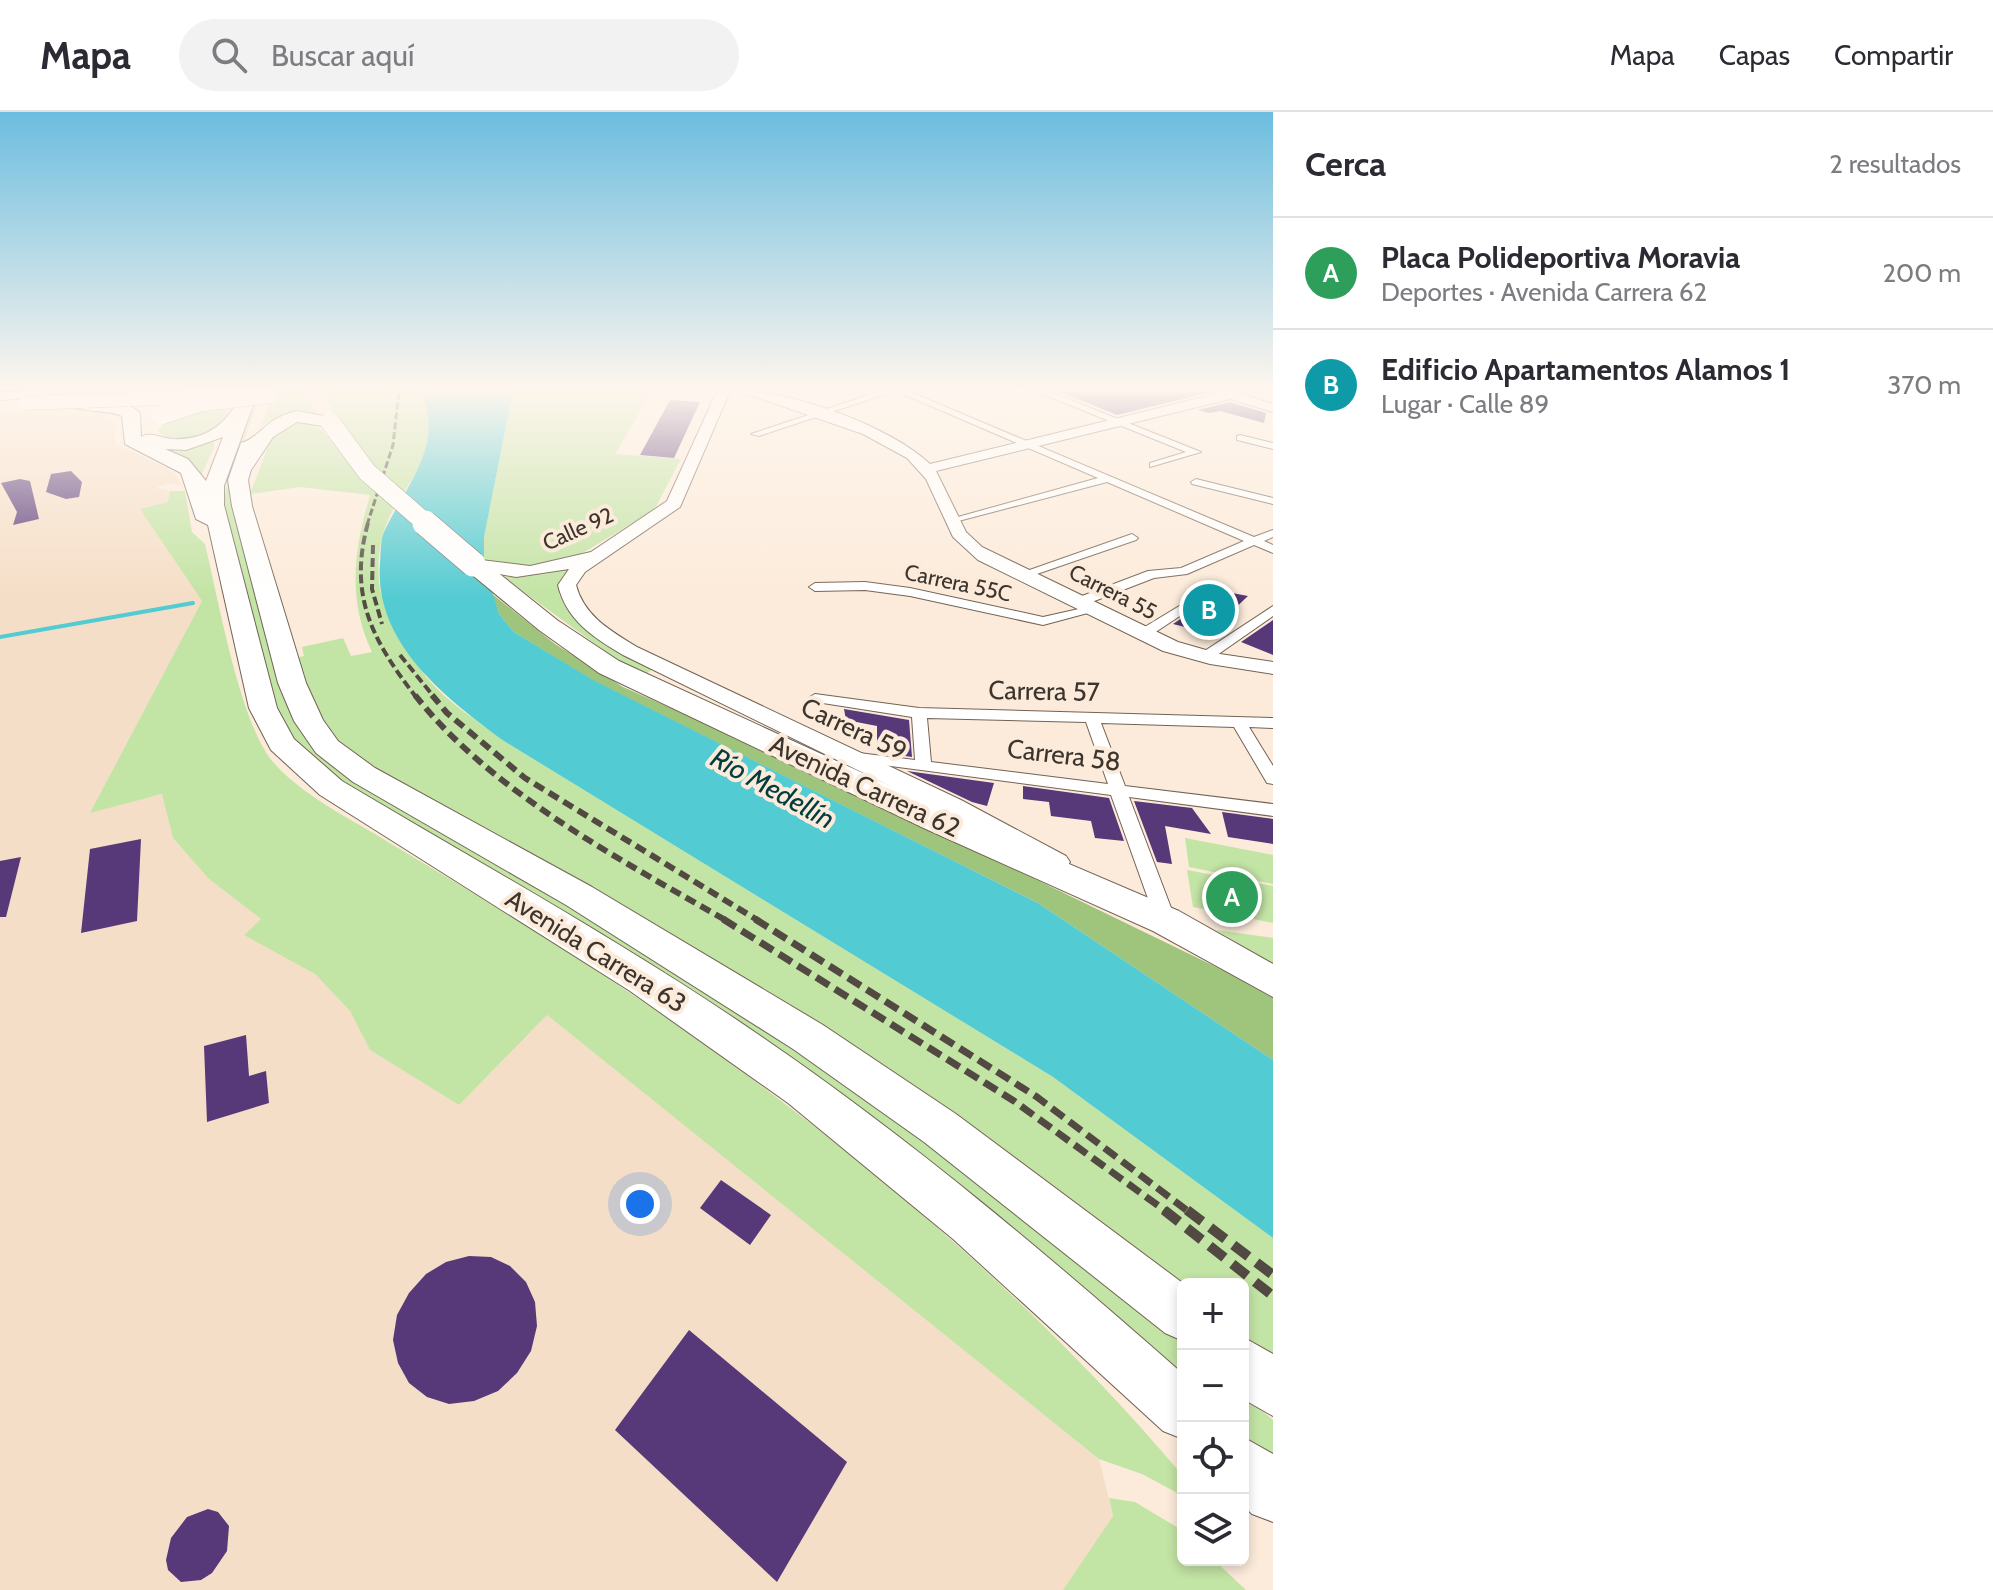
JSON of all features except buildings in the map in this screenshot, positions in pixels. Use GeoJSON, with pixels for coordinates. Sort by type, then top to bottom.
{"type":"FeatureCollection","features":[{"type":"Feature","properties":{"kind":"highway"},"geometry":{"type":"LineString","coordinates":[[174,460],[193,474],[200,505],[220,542]]}},
{"type":"Feature","properties":{"kind":"highway","name":"Avenida Carrera 63"},"geometry":{"type":"LineString","coordinates":[[229,460],[213,492],[220,542],[248,636],[263,708],[282,744],[296,759],[331,788],[675,1000],[820,1102],[969,1220],[1177,1406]]}},
{"type":"Feature","properties":{"kind":"highway"},"geometry":{"type":"LineString","coordinates":[[239,474],[242,460]]}},
{"type":"Feature","properties":{"kind":"highway","name":"Avenida Carrera 63"},"geometry":{"type":"LineString","coordinates":[[244,460],[239,474],[240,498],[292,683],[309,721],[327,747],[364,775],[579,896],[808,1037],[940,1128],[1177,1310]]}},
{"type":"Feature","properties":{"kind":"highway"},"geometry":{"type":"LineString","coordinates":[[358,460],[367,472],[473,564]]}},
{"type":"Feature","properties":{"kind":"highway","name":"Avenida Carrera 62"},"geometry":{"type":"LineString","coordinates":[[473,564],[579,648],[621,672],[1166,921],[1273,982]]}},
{"type":"Feature","properties":{"kind":"highway"},"geometry":{"type":"LineString","coordinates":[[1249,1369],[1273,1389]]}},
{"type":"Feature","properties":{"kind":"highway"},"geometry":{"type":"LineString","coordinates":[[1249,1471],[1273,1493]]}},
{"type":"Feature","properties":{"kind":"main road","name":"Calle 92"},"geometry":{"type":"LineString","coordinates":[[473,564],[496,570],[533,572],[558,568],[587,558],[652,521],[674,504],[693,460]]}},
{"type":"Feature","properties":{"kind":"main road","name":"Carrera 55"},"geometry":{"type":"LineString","coordinates":[[915,460],[927,469],[958,535],[976,551],[1027,573],[1143,634],[1205,657],[1273,668]]}},
{"type":"Feature","properties":{"kind":"main road"},"geometry":{"type":"LineString","coordinates":[[927,469],[963,460]]}},
{"type":"Feature","properties":{"kind":"main road","name":"Carrera 59"},"geometry":{"type":"LineString","coordinates":[[587,558],[567,585],[572,604],[591,625],[655,664],[964,812],[1166,921]]}},
{"type":"Feature","properties":{"kind":"street"},"geometry":{"type":"LineString","coordinates":[[1058,460],[1273,549]]}},
{"type":"Feature","properties":{"kind":"street"},"geometry":{"type":"LineString","coordinates":[[1154,465],[1170,460]]}},
{"type":"Feature","properties":{"kind":"street"},"geometry":{"type":"LineString","coordinates":[[951,522],[1104,480]]}},
{"type":"Feature","properties":{"kind":"street"},"geometry":{"type":"LineString","coordinates":[[1196,482],[1273,501]]}},
{"type":"Feature","properties":{"kind":"street","name":"Carrera 55C"},"geometry":{"type":"LineString","coordinates":[[815,587],[865,586],[910,592],[1043,621],[1085,606],[1142,578],[1183,571],[1273,533]]}},
{"type":"Feature","properties":{"kind":"street","name":"Carrera 55"},"geometry":{"type":"LineString","coordinates":[[1027,573],[1132,538]]}},
{"type":"Feature","properties":{"kind":"street"},"geometry":{"type":"LineString","coordinates":[[1143,634],[1181,609]]}},
{"type":"Feature","properties":{"kind":"street"},"geometry":{"type":"LineString","coordinates":[[1205,657],[1273,610]]}},
{"type":"Feature","properties":{"kind":"street","name":"Carrera 57"},"geometry":{"type":"LineString","coordinates":[[815,698],[919,713],[1273,723]]}},
{"type":"Feature","properties":{"kind":"street"},"geometry":{"type":"LineString","coordinates":[[919,713],[923,763]]}},
{"type":"Feature","properties":{"kind":"street"},"geometry":{"type":"LineString","coordinates":[[1091,716],[1166,921]]}},
{"type":"Feature","properties":{"kind":"street"},"geometry":{"type":"LineString","coordinates":[[1238,721],[1273,779]]}},
{"type":"Feature","properties":{"kind":"street","name":"Carrera 58"},"geometry":{"type":"LineString","coordinates":[[848,757],[923,763],[1273,810]]}},
{"type":"Feature","properties":{"kind":"shaded area"},"geometry":{"type":"Polygon","coordinates":[[[0,460],[150,460],[169,469],[181,485],[168,483],[156,488],[170,491],[169,502],[141,509],[202,601],[91,812],[163,794],[173,838],[208,878],[261,919],[245,935],[315,974],[350,1011],[370,1050],[459,1105],[547,1015],[1099,1459],[1113,1516],[1063,1590],[0,1590],[0,460]]]}},
{"type":"Feature","properties":{"kind":"green space"},"geometry":{"type":"Polygon","coordinates":[[[175,460],[208,460],[200,478],[175,460]]]}},
{"type":"Feature","properties":{"kind":"green space"},"geometry":{"type":"Polygon","coordinates":[[[233,460],[240,460],[294,715],[464,841],[817,1055],[1129,1296],[1177,1338],[1177,1379],[347,787],[289,734],[274,702],[223,520],[233,460]]]}},
{"type":"Feature","properties":{"kind":"green space"},"geometry":{"type":"Polygon","coordinates":[[[263,460],[347,460],[359,475],[353,460],[422,460],[388,519],[381,544],[379,573],[381,593],[388,611],[436,688],[504,741],[1053,1077],[1273,1238],[1273,1364],[1249,1345],[1249,1278],[1177,1280],[348,753],[317,717],[296,658],[304,656],[302,647],[343,638],[351,656],[372,652],[364,632],[356,593],[357,554],[370,495],[300,487],[250,494],[263,460]]]}},
{"type":"Feature","properties":{"kind":"green space"},"geometry":{"type":"Polygon","coordinates":[[[499,460],[680,460],[654,510],[581,554],[560,563],[531,569],[489,564],[484,560],[484,537],[499,460]]]}},
{"type":"Feature","properties":{"kind":"green space"},"geometry":{"type":"Polygon","coordinates":[[[170,491],[185,491],[192,532],[205,544],[232,660],[251,721],[262,745],[286,775],[328,806],[591,967],[752,1079],[830,1138],[979,1265],[1050,1332],[1177,1469],[1177,1493],[1142,1474],[1099,1459],[547,1015],[459,1105],[370,1050],[350,1011],[315,974],[244,935],[261,919],[208,878],[173,838],[162,794],[90,813],[202,601],[140,509],[168,502],[170,491]]]}},
{"type":"Feature","properties":{"kind":"green space"},"geometry":{"type":"Polygon","coordinates":[[[576,564],[563,577],[559,594],[566,608],[598,640],[653,669],[643,676],[503,577],[545,574],[576,564]]]}},
{"type":"Feature","properties":{"kind":"green space"},"geometry":{"type":"Polygon","coordinates":[[[491,593],[555,644],[623,687],[813,771],[1245,981],[1273,998],[1273,1060],[1038,903],[592,680],[514,632],[499,614],[491,593]]]}},
{"type":"Feature","properties":{"kind":"green space"},"geometry":{"type":"Polygon","coordinates":[[[1185,838],[1273,855],[1273,884],[1189,867],[1185,838]]]}},
{"type":"Feature","properties":{"kind":"green space"},"geometry":{"type":"Polygon","coordinates":[[[1187,870],[1273,886],[1273,923],[1193,907],[1187,870]]]}},
{"type":"Feature","properties":{"kind":"green space"},"geometry":{"type":"Polygon","coordinates":[[[1216,930],[1273,938],[1273,964],[1216,930]]]}},
{"type":"Feature","properties":{"kind":"green space"},"geometry":{"type":"Polygon","coordinates":[[[1249,1399],[1273,1420],[1273,1463],[1249,1441],[1249,1399]]]}},
{"type":"Feature","properties":{"kind":"green space"},"geometry":{"type":"Polygon","coordinates":[[[1109,1498],[1135,1502],[1177,1527],[1177,1566],[1220,1566],[1246,1590],[1063,1590],[1113,1516],[1109,1498]]]}},
{"type":"Feature","properties":{"kind":"water","name":"Río Medellín"},"geometry":{"type":"Polygon","coordinates":[[[421,460],[499,460],[484,537],[484,565],[499,614],[514,632],[593,680],[1038,903],[1273,1060],[1273,1238],[1053,1077],[504,741],[438,687],[401,644],[381,592],[383,536],[421,460]]]}},
{"type":"Feature","properties":{"kind":"waterway"},"geometry":{"type":"LineString","coordinates":[[0,637],[193,603]]}},
{"type":"Feature","properties":{"kind":"railway"},"geometry":{"type":"LineString","coordinates":[[367,525],[388,460]]}},
{"type":"Feature","properties":{"kind":"railway"},"geometry":{"type":"LineString","coordinates":[[368,523],[361,573],[368,616],[387,656],[416,697]]}},
{"type":"Feature","properties":{"kind":"railway"},"geometry":{"type":"LineString","coordinates":[[373,545],[372,589],[382,624]]}},
{"type":"Feature","properties":{"kind":"railway"},"geometry":{"type":"LineString","coordinates":[[400,655],[434,697]]}},
{"type":"Feature","properties":{"kind":"railway"},"geometry":{"type":"LineString","coordinates":[[415,695],[481,763],[519,793],[602,848],[727,921]]}},
{"type":"Feature","properties":{"kind":"railway"},"geometry":{"type":"LineString","coordinates":[[432,695],[447,713],[525,778],[759,921]]}},
{"type":"Feature","properties":{"kind":"railway"},"geometry":{"type":"LineString","coordinates":[[723,919],[1014,1101],[1167,1212]]}},
{"type":"Feature","properties":{"kind":"railway"},"geometry":{"type":"LineString","coordinates":[[755,919],[1037,1097],[1189,1212]]}},
{"type":"Feature","properties":{"kind":"railway"},"geometry":{"type":"LineString","coordinates":[[1164,1210],[1273,1296]]}},
{"type":"Feature","properties":{"kind":"railway"},"geometry":{"type":"LineString","coordinates":[[1187,1210],[1273,1275]]}},
{"type":"Feature","properties":{"kind":"place","name":"Edificio Apartamentos Alamos 1"},"geometry":{"type":"Point","coordinates":[1209,610]}},
{"type":"Feature","properties":{"kind":"place","name":"Placa Polideportiva Moravia"},"geometry":{"type":"Point","coordinates":[1232,897]}}]}
